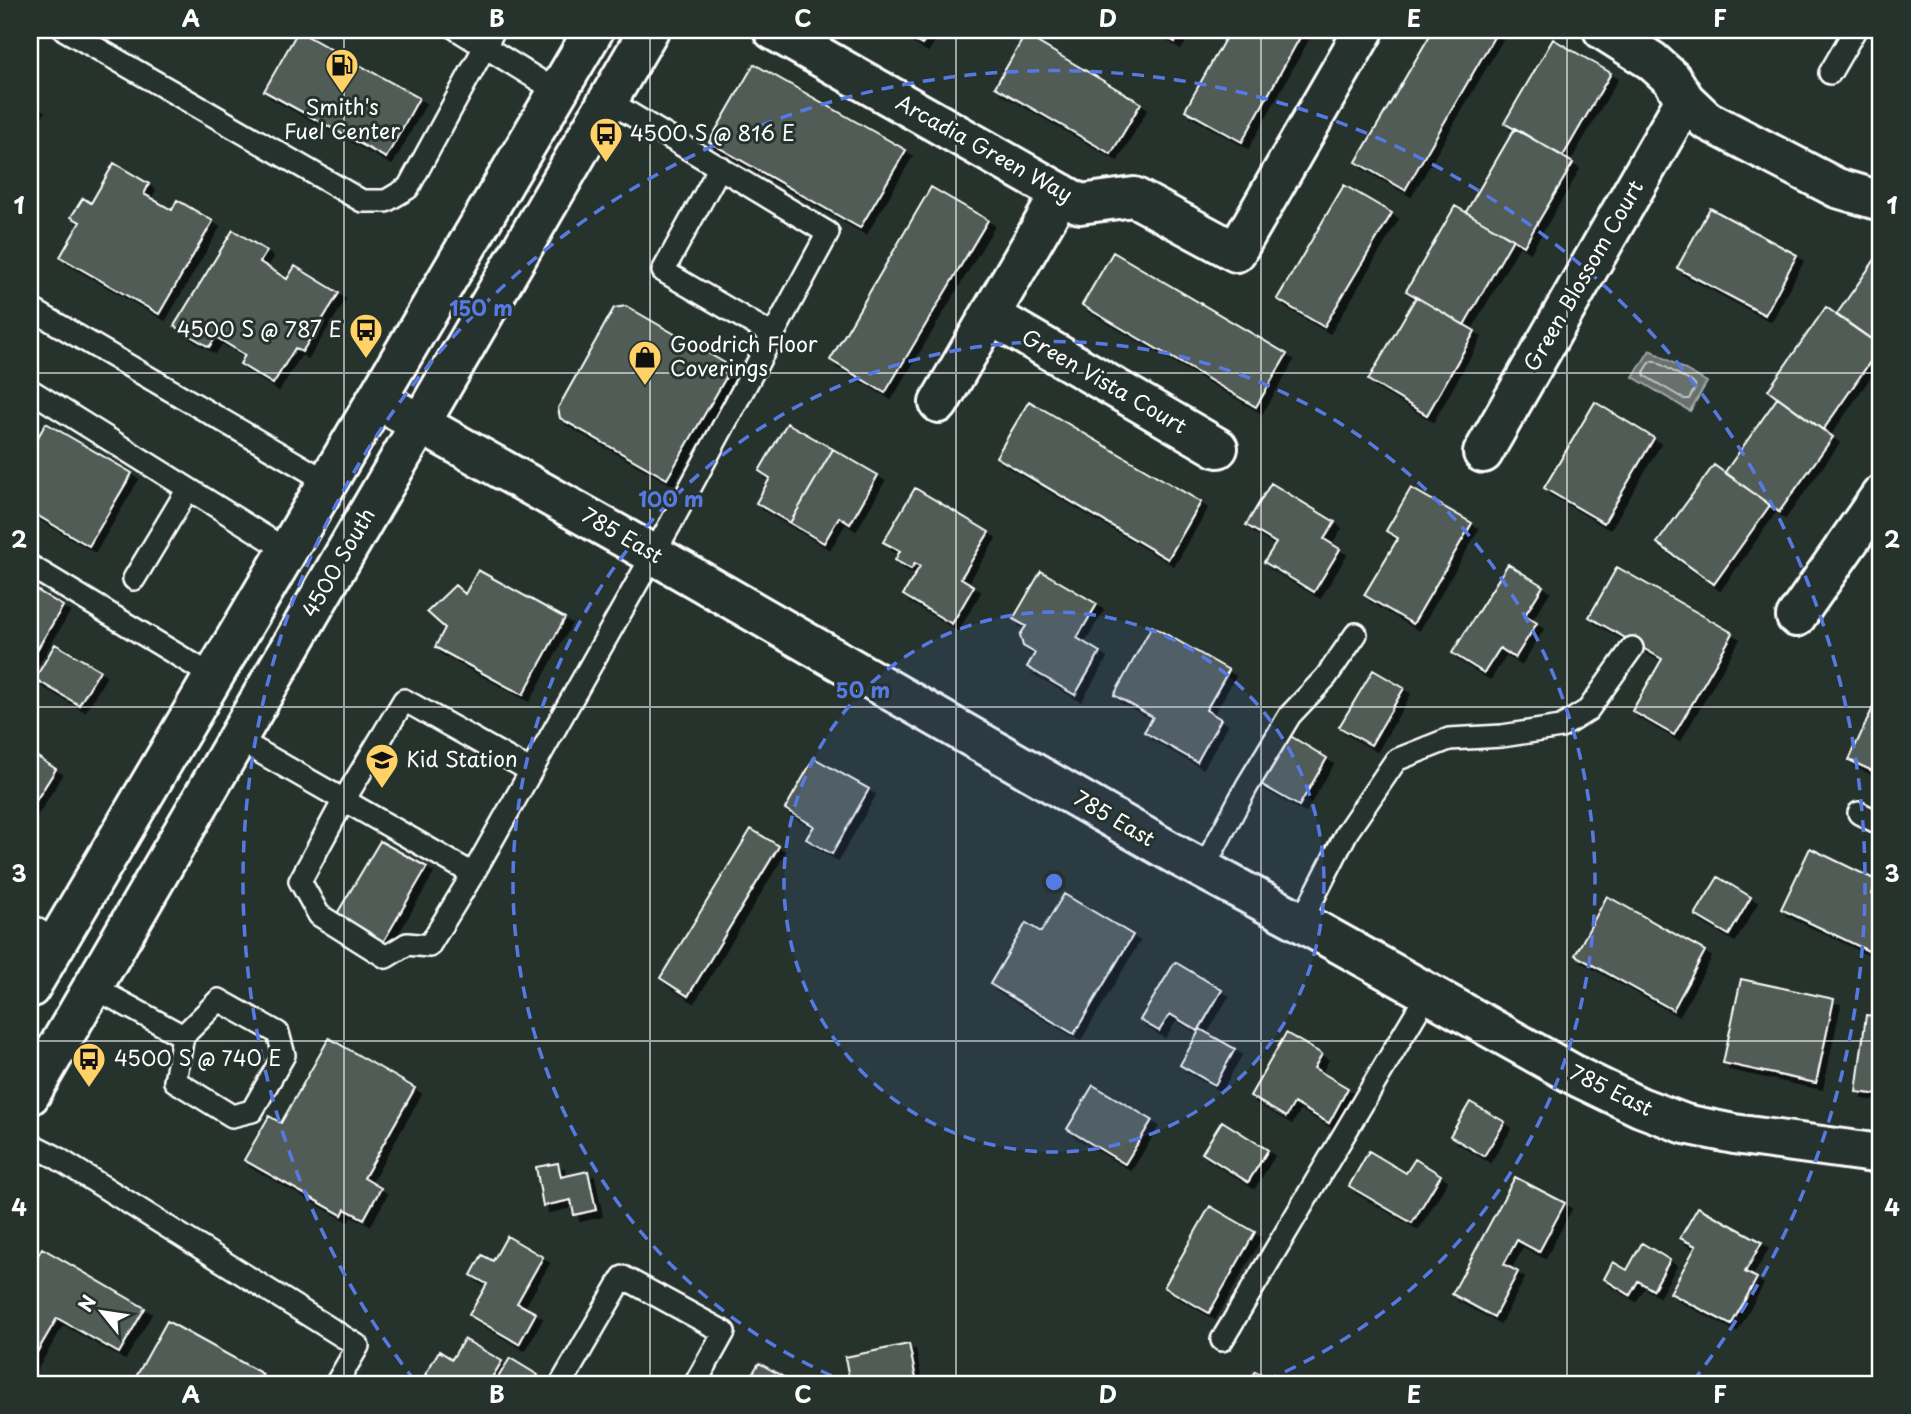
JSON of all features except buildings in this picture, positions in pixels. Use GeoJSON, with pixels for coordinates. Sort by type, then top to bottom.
{"type":"FeatureCollection","features":[{"type":"Feature","properties":{"kind":"street"},"geometry":{"type":"LineString","coordinates":[[30,988],[44,933],[214,677],[594,30]]}},
{"type":"Feature","properties":{"kind":"street","name":"4500 South"},"geometry":{"type":"LineString","coordinates":[[30,1095],[649,30]]}},
{"type":"Feature","properties":{"kind":"street","name":"Arcadia Green Way"},"geometry":{"type":"LineString","coordinates":[[773,30],[1080,204],[1134,197],[1236,252],[1364,30]]}},
{"type":"Feature","properties":{"kind":"street"},"geometry":{"type":"LineString","coordinates":[[1603,30],[1652,61],[1672,79],[1685,100],[1706,120],[1837,188],[1881,201]]}},
{"type":"Feature","properties":{"kind":"street","name":"Green Blossom Court"},"geometry":{"type":"LineString","coordinates":[[1483,453],[1685,100]]}},
{"type":"Feature","properties":{"kind":"street"},"geometry":{"type":"LineString","coordinates":[[939,403],[1061,193]]}},
{"type":"Feature","properties":{"kind":"street","name":"Green Vista Court"},"geometry":{"type":"LineString","coordinates":[[990,315],[1218,448]]}},
{"type":"Feature","properties":{"kind":"street","name":"785 East"},"geometry":{"type":"LineString","coordinates":[[378,400],[653,554],[1203,870],[1580,1078],[1640,1107],[1685,1124],[1734,1134],[1881,1154]]}},
{"type":"Feature","properties":{"kind":"street"},"geometry":{"type":"LineString","coordinates":[[1796,617],[1881,495]]}},
{"type":"Feature","properties":{"kind":"lane"},"geometry":{"type":"LineString","coordinates":[[65,30],[362,201],[386,201],[408,188],[490,38]]}},
{"type":"Feature","properties":{"kind":"lane"},"geometry":{"type":"LineString","coordinates":[[458,30],[490,38],[558,92]]}},
{"type":"Feature","properties":{"kind":"lane"},"geometry":{"type":"LineString","coordinates":[[1830,73],[1855,30]]}},
{"type":"Feature","properties":{"kind":"lane"},"geometry":{"type":"LineString","coordinates":[[531,771],[404,699],[300,881],[319,915],[386,957],[407,944],[429,946],[531,771],[653,554],[828,233],[607,100]]}},
{"type":"Feature","properties":{"kind":"lane"},"geometry":{"type":"LineString","coordinates":[[720,167],[663,271],[773,335]]}},
{"type":"Feature","properties":{"kind":"lane"},"geometry":{"type":"LineString","coordinates":[[33,310],[328,482]]}},
{"type":"Feature","properties":{"kind":"lane"},"geometry":{"type":"LineString","coordinates":[[30,390],[288,551]]}},
{"type":"Feature","properties":{"kind":"lane"},"geometry":{"type":"LineString","coordinates":[[134,579],[188,489]]}},
{"type":"Feature","properties":{"kind":"lane"},"geometry":{"type":"LineString","coordinates":[[30,566],[214,677]]}},
{"type":"Feature","properties":{"kind":"lane"},"geometry":{"type":"LineString","coordinates":[[1203,870],[1247,786],[1290,715],[1326,677],[1356,634]]}},
{"type":"Feature","properties":{"kind":"lane"},"geometry":{"type":"LineString","coordinates":[[1301,922],[1347,832],[1396,760],[1449,739],[1502,736],[1562,727],[1588,710],[1632,648]]}},
{"type":"Feature","properties":{"kind":"lane"},"geometry":{"type":"LineString","coordinates":[[237,739],[472,874]]}},
{"type":"Feature","properties":{"kind":"lane"},"geometry":{"type":"LineString","coordinates":[[1858,813],[1881,824]]}},
{"type":"Feature","properties":{"kind":"lane"},"geometry":{"type":"LineString","coordinates":[[93,987],[183,1036]]}},
{"type":"Feature","properties":{"kind":"lane"},"geometry":{"type":"LineString","coordinates":[[1222,1340],[1428,993]]}},
{"type":"Feature","properties":{"kind":"lane"},"geometry":{"type":"LineString","coordinates":[[219,1000],[278,1033],[284,1055],[252,1111],[232,1116],[175,1081],[183,1036],[219,1000]]}},
{"type":"Feature","properties":{"kind":"lane"},"geometry":{"type":"LineString","coordinates":[[30,1144],[54,1156],[358,1346],[336,1384]]}},
{"type":"Feature","properties":{"kind":"lane"},"geometry":{"type":"LineString","coordinates":[[562,1384],[623,1276],[724,1332],[695,1384]]}},
{"type":"Feature","properties":{"kind":"water"},"geometry":{"type":"Polygon","coordinates":[[[1650,350],[1707,382],[1690,411],[1633,377],[1650,350]]]}},
{"type":"Feature","properties":{"kind":"place","name":"Smith's Fuel Center"},"geometry":{"type":"Point","coordinates":[342,95]}},
{"type":"Feature","properties":{"kind":"place","name":"4500 S @ 816 E"},"geometry":{"type":"Point","coordinates":[606,164]}},
{"type":"Feature","properties":{"kind":"place","name":"4500 S @ 787 E"},"geometry":{"type":"Point","coordinates":[366,360]}},
{"type":"Feature","properties":{"kind":"place","name":"Goodrich Floor Coverings"},"geometry":{"type":"Point","coordinates":[645,387]}},
{"type":"Feature","properties":{"kind":"place","name":"Kid Station"},"geometry":{"type":"Point","coordinates":[382,790]}},
{"type":"Feature","properties":{"kind":"place","name":"4500 S @ 740 E"},"geometry":{"type":"Point","coordinates":[89,1089]}}]}
